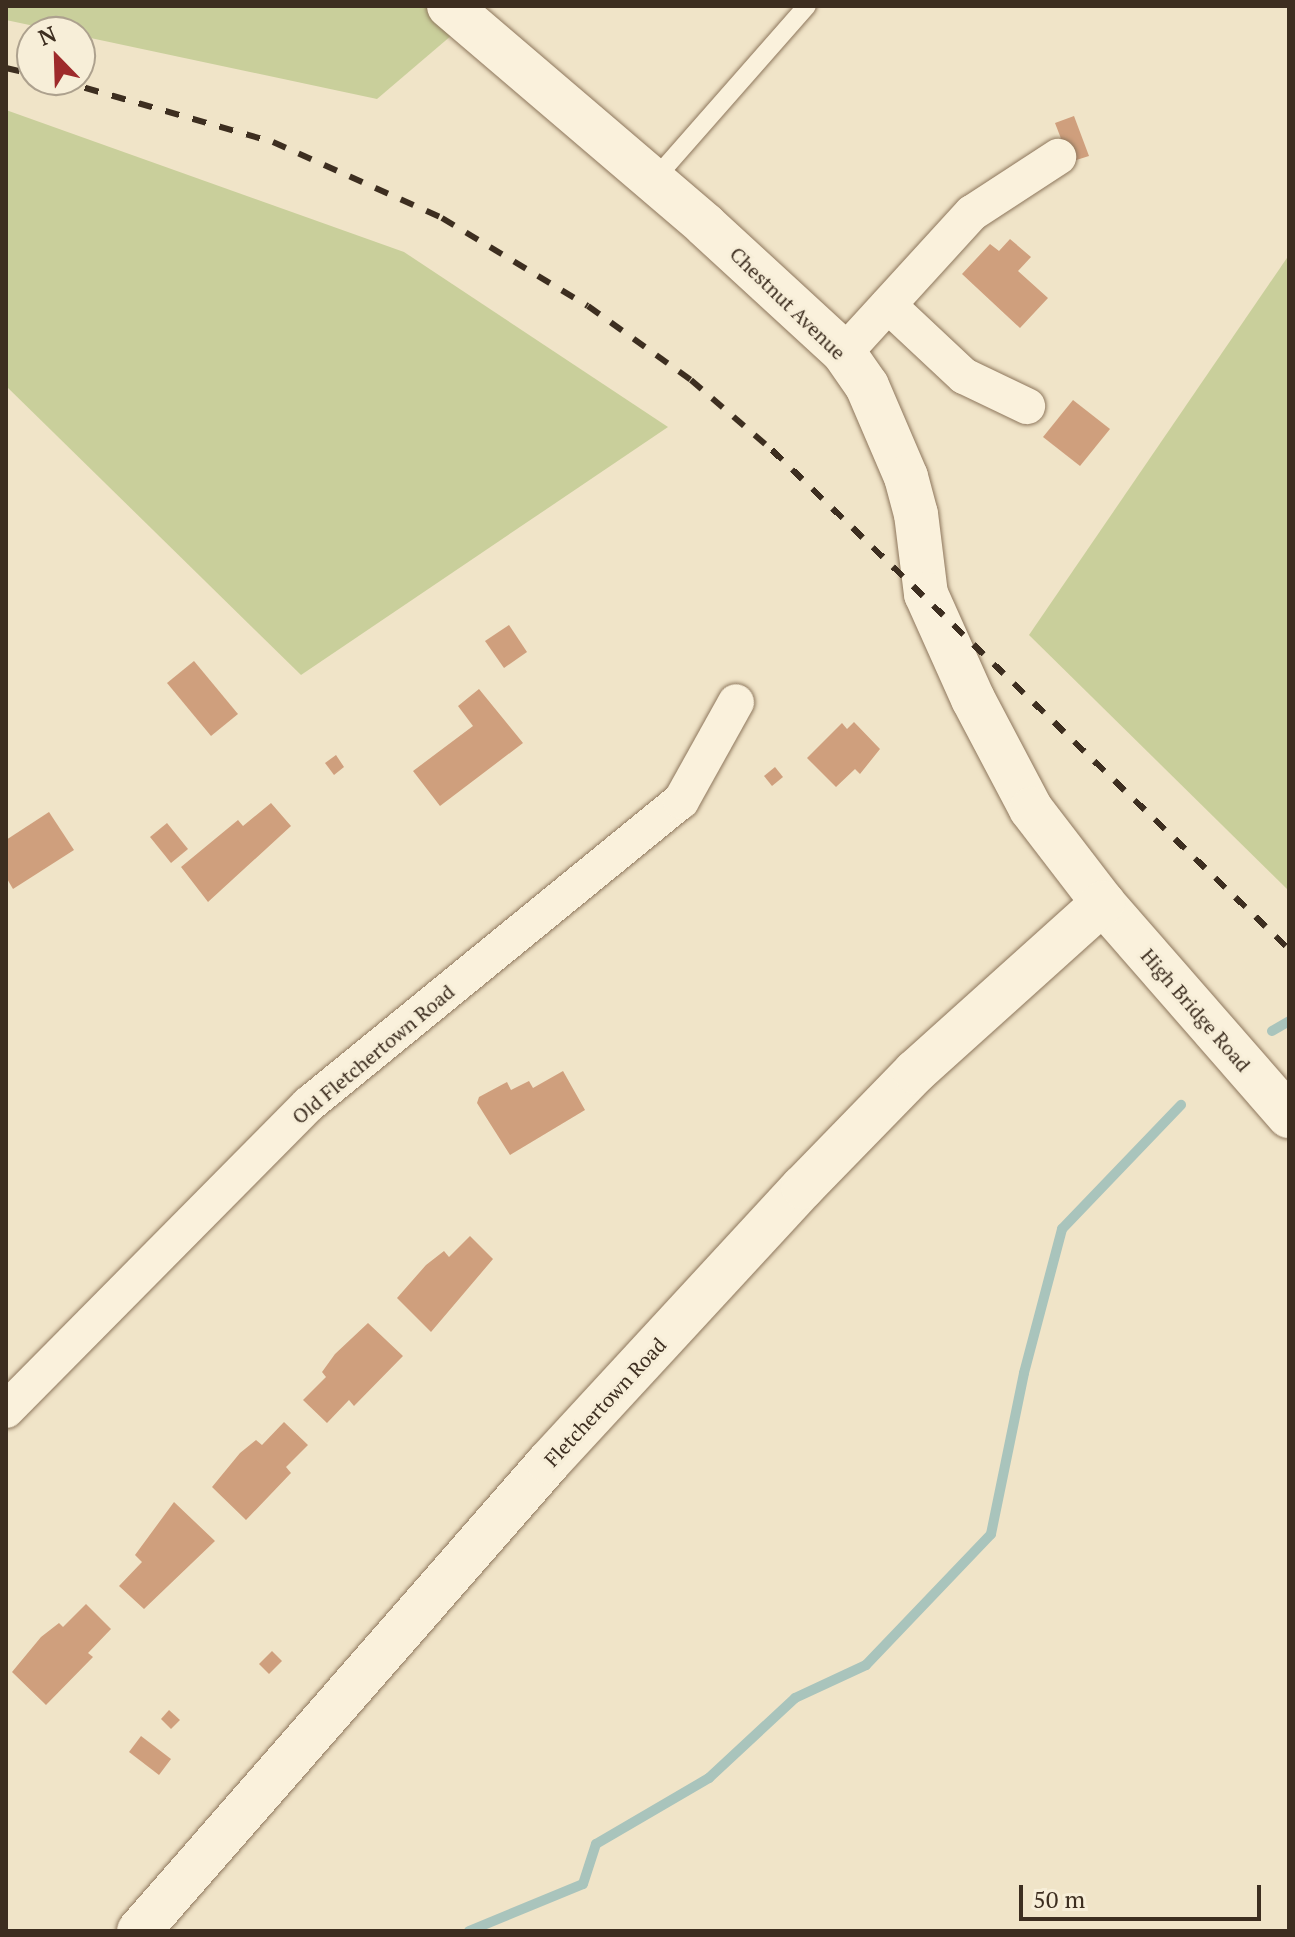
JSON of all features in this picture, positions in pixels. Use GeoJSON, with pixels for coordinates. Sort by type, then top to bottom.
{"type":"FeatureCollection","features":[{"type":"Feature","properties":{"kind":"street","name":"Chestnut Avenue"},"geometry":{"type":"LineString","coordinates":[[449,6],[653,181],[844,353],[867,386],[906,477],[916,514],[926,594],[973,699],[1031,809],[1103,903]]}},
{"type":"Feature","properties":{"kind":"street"},"geometry":{"type":"LineString","coordinates":[[844,353],[972,213],[1058,157]]}},
{"type":"Feature","properties":{"kind":"street"},"geometry":{"type":"LineString","coordinates":[[888,305],[964,376],[1027,406]]}},
{"type":"Feature","properties":{"kind":"street","name":"Old Fletchertown Road"},"geometry":{"type":"LineString","coordinates":[[6,1410],[309,1104],[681,801],[736,702]]}},
{"type":"Feature","properties":{"kind":"street","name":"High Bridge Road"},"geometry":{"type":"LineString","coordinates":[[1103,903],[1289,1116]]}},
{"type":"Feature","properties":{"kind":"street","name":"Fletchertown Road"},"geometry":{"type":"LineString","coordinates":[[139,1931],[549,1462],[803,1187],[915,1072],[1103,903]]}},
{"type":"Feature","properties":{"kind":"lane"},"geometry":{"type":"LineString","coordinates":[[653,181],[807,6]]}},
{"type":"Feature","properties":{"kind":"green space"},"geometry":{"type":"Polygon","coordinates":[[[6,6],[486,6],[377,99],[96,39],[96,16],[16,16],[16,22],[6,20],[6,6]]]}},
{"type":"Feature","properties":{"kind":"green space"},"geometry":{"type":"Polygon","coordinates":[[[6,110],[404,252],[668,427],[301,675],[6,386],[6,110]]]}},
{"type":"Feature","properties":{"kind":"green space"},"geometry":{"type":"Polygon","coordinates":[[[1289,255],[1289,891],[1029,635],[1289,255]]]}},
{"type":"Feature","properties":{"kind":"building"},"geometry":{"type":"Polygon","coordinates":[[[1074,116],[1089,156],[1070,162],[1055,123],[1074,116]]]}},
{"type":"Feature","properties":{"kind":"building"},"geometry":{"type":"Polygon","coordinates":[[[1010,239],[1031,257],[1018,271],[1048,298],[1020,328],[962,274],[990,244],[999,251],[1010,239]]]}},
{"type":"Feature","properties":{"kind":"building"},"geometry":{"type":"Polygon","coordinates":[[[1073,400],[1110,429],[1080,466],[1043,437],[1073,400]]]}},
{"type":"Feature","properties":{"kind":"building"},"geometry":{"type":"Polygon","coordinates":[[[509,625],[527,652],[504,668],[485,641],[509,625]]]}},
{"type":"Feature","properties":{"kind":"building"},"geometry":{"type":"Polygon","coordinates":[[[194,661],[238,714],[211,736],[167,683],[194,661]]]}},
{"type":"Feature","properties":{"kind":"building"},"geometry":{"type":"Polygon","coordinates":[[[479,689],[523,743],[440,806],[413,771],[473,726],[458,706],[479,689]]]}},
{"type":"Feature","properties":{"kind":"building"},"geometry":{"type":"Polygon","coordinates":[[[854,722],[880,749],[860,774],[855,769],[836,787],[807,758],[842,723],[847,729],[854,722]]]}},
{"type":"Feature","properties":{"kind":"building"},"geometry":{"type":"Polygon","coordinates":[[[336,755],[344,767],[334,775],[325,763],[336,755]]]}},
{"type":"Feature","properties":{"kind":"building"},"geometry":{"type":"Polygon","coordinates":[[[775,767],[783,777],[772,786],[764,776],[775,767]]]}},
{"type":"Feature","properties":{"kind":"building"},"geometry":{"type":"Polygon","coordinates":[[[271,803],[291,826],[208,902],[181,867],[238,820],[243,826],[271,803]]]}},
{"type":"Feature","properties":{"kind":"building"},"geometry":{"type":"Polygon","coordinates":[[[49,812],[74,850],[13,889],[6,877],[6,840],[49,812]]]}},
{"type":"Feature","properties":{"kind":"building"},"geometry":{"type":"Polygon","coordinates":[[[167,823],[188,849],[171,863],[150,837],[167,823]]]}},
{"type":"Feature","properties":{"kind":"building"},"geometry":{"type":"Polygon","coordinates":[[[563,1071],[585,1110],[510,1155],[477,1103],[479,1097],[507,1082],[511,1090],[529,1081],[533,1088],[563,1071]]]}},
{"type":"Feature","properties":{"kind":"building"},"geometry":{"type":"Polygon","coordinates":[[[470,1236],[493,1259],[431,1332],[397,1298],[426,1265],[444,1251],[449,1257],[470,1236]]]}},
{"type":"Feature","properties":{"kind":"building"},"geometry":{"type":"Polygon","coordinates":[[[368,1323],[403,1356],[354,1406],[349,1400],[327,1423],[303,1400],[326,1377],[322,1372],[335,1354],[368,1323]]]}},
{"type":"Feature","properties":{"kind":"building"},"geometry":{"type":"Polygon","coordinates":[[[284,1422],[308,1445],[286,1467],[291,1473],[246,1520],[212,1487],[240,1453],[256,1440],[262,1445],[284,1422]]]}},
{"type":"Feature","properties":{"kind":"building"},"geometry":{"type":"Polygon","coordinates":[[[174,1502],[215,1541],[144,1609],[119,1586],[142,1562],[135,1555],[174,1502]]]}},
{"type":"Feature","properties":{"kind":"building"},"geometry":{"type":"Polygon","coordinates":[[[86,1604],[111,1629],[88,1653],[93,1657],[46,1705],[12,1672],[41,1637],[59,1623],[63,1627],[86,1604]]]}},
{"type":"Feature","properties":{"kind":"building"},"geometry":{"type":"Polygon","coordinates":[[[272,1651],[282,1661],[269,1674],[259,1664],[272,1651]]]}},
{"type":"Feature","properties":{"kind":"building"},"geometry":{"type":"Polygon","coordinates":[[[169,1710],[180,1720],[171,1729],[161,1719],[169,1710]]]}},
{"type":"Feature","properties":{"kind":"building"},"geometry":{"type":"Polygon","coordinates":[[[141,1736],[171,1759],[159,1775],[129,1752],[141,1736]]]}},
{"type":"Feature","properties":{"kind":"waterway"},"geometry":{"type":"LineString","coordinates":[[1272,1031],[1289,1021]]}},
{"type":"Feature","properties":{"kind":"waterway"},"geometry":{"type":"LineString","coordinates":[[469,1931],[583,1884],[596,1844],[709,1778],[795,1698],[866,1665],[991,1534],[1024,1373],[1062,1229],[1181,1105]]}},
{"type":"Feature","properties":{"kind":"railway"},"geometry":{"type":"LineString","coordinates":[[6,68],[16,70]]}},
{"type":"Feature","properties":{"kind":"railway"},"geometry":{"type":"LineString","coordinates":[[96,91],[273,142],[442,218],[588,306],[691,380],[772,450],[1289,949]]}}]}
